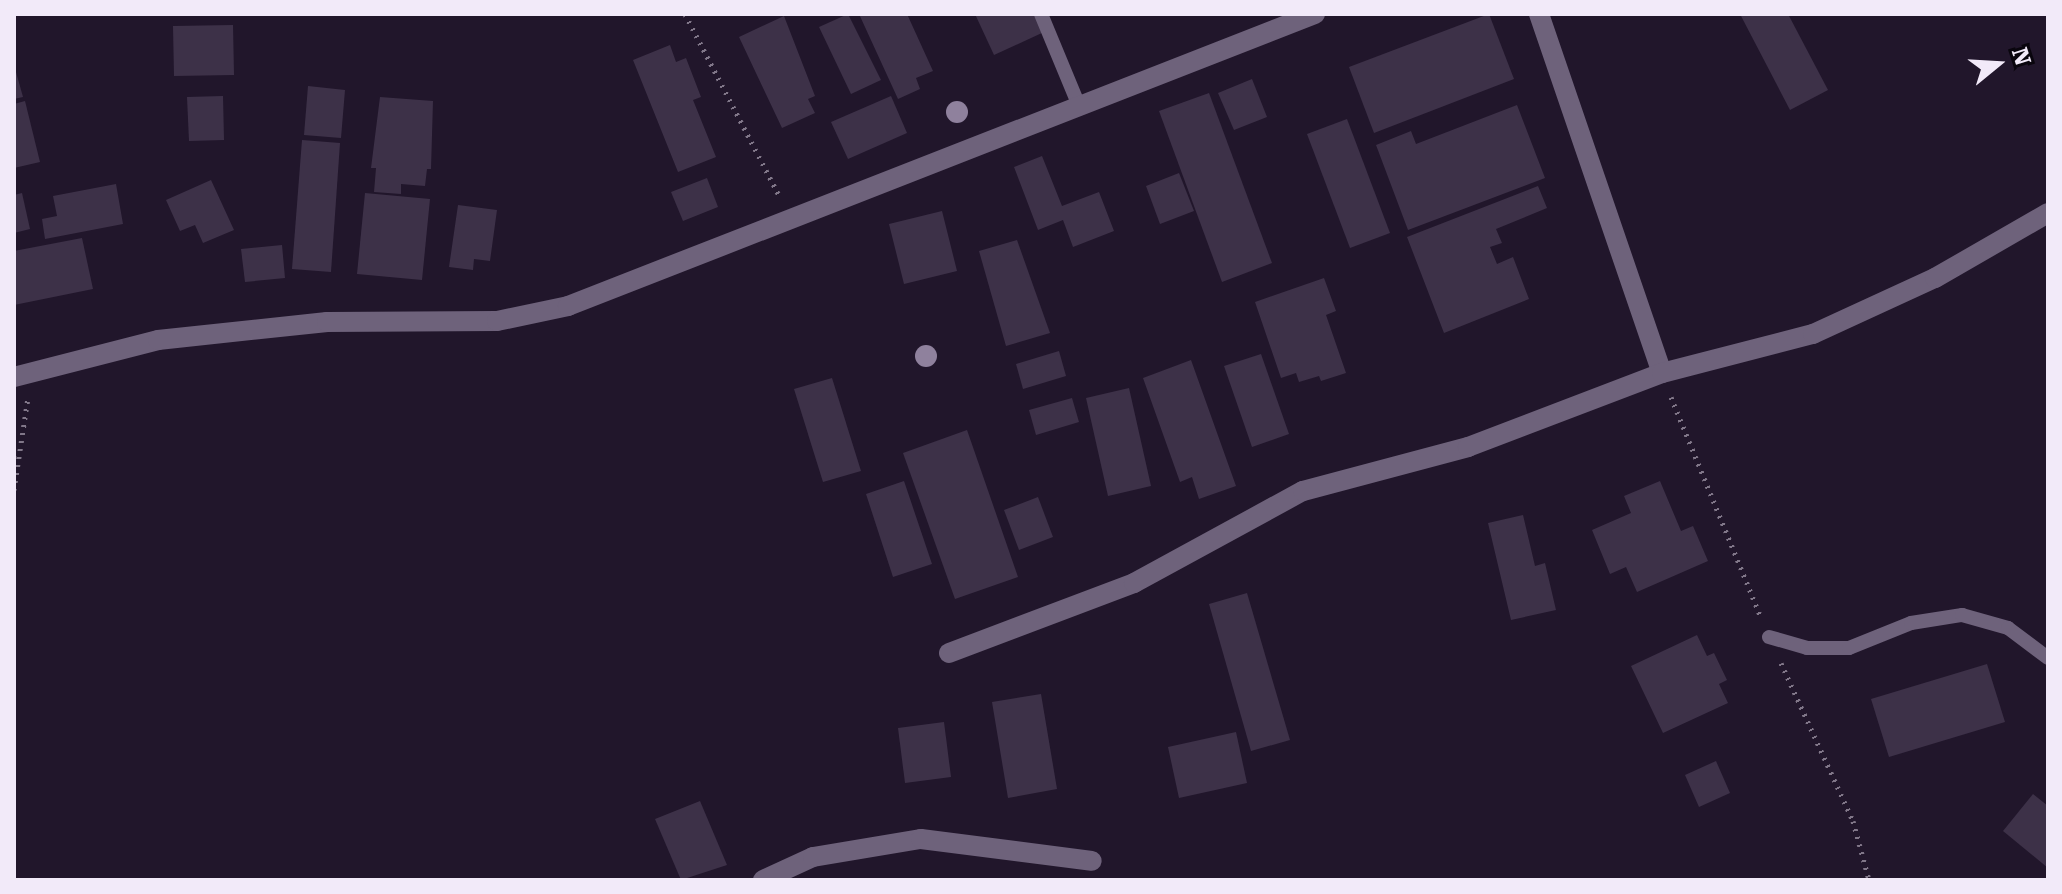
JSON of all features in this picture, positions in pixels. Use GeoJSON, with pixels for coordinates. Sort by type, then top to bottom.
{"type":"FeatureCollection","features":[{"type":"Feature","properties":{"kind":"street"},"geometry":{"type":"LineString","coordinates":[[23,375],[173,338],[327,322],[497,321],[568,306],[1315,14]]}},
{"type":"Feature","properties":{"kind":"street"},"geometry":{"type":"LineString","coordinates":[[1539,14],[1662,373]]}},
{"type":"Feature","properties":{"kind":"street"},"geometry":{"type":"LineString","coordinates":[[949,653],[1134,583],[1303,491],[1468,447],[1662,373],[1813,334],[1935,278],[2048,213]]}},
{"type":"Feature","properties":{"kind":"street"},"geometry":{"type":"LineString","coordinates":[[763,880],[813,857],[921,839],[1092,861]]}},
{"type":"Feature","properties":{"kind":"lane"},"geometry":{"type":"LineString","coordinates":[[1041,14],[1080,108]]}},
{"type":"Feature","properties":{"kind":"lane"},"geometry":{"type":"LineString","coordinates":[[1769,637],[1807,648],[1849,648],[1911,623],[1962,615],[2008,628],[2048,658]]}},
{"type":"Feature","properties":{"kind":"path"},"geometry":{"type":"LineString","coordinates":[[685,14],[719,84],[766,163],[789,220]]}},
{"type":"Feature","properties":{"kind":"path"},"geometry":{"type":"LineString","coordinates":[[14,490],[23,375]]}},
{"type":"Feature","properties":{"kind":"building"},"geometry":{"type":"Polygon","coordinates":[[[848,14],[881,80],[851,94],[819,27],[848,14]]]}},
{"type":"Feature","properties":{"kind":"building"},"geometry":{"type":"Polygon","coordinates":[[[859,14],[907,14],[933,71],[916,78],[920,89],[898,99],[859,14]]]}},
{"type":"Feature","properties":{"kind":"building"},"geometry":{"type":"Polygon","coordinates":[[[975,14],[1036,14],[1044,32],[994,55],[975,14]]]}},
{"type":"Feature","properties":{"kind":"building"},"geometry":{"type":"Polygon","coordinates":[[[1489,14],[1514,79],[1374,133],[1349,67],[1489,14]]]}},
{"type":"Feature","properties":{"kind":"building"},"geometry":{"type":"Polygon","coordinates":[[[1740,14],[1788,14],[1828,90],[1790,110],[1740,14]]]}},
{"type":"Feature","properties":{"kind":"building"},"geometry":{"type":"Polygon","coordinates":[[[784,16],[815,96],[808,99],[815,113],[782,128],[739,37],[784,16]]]}},
{"type":"Feature","properties":{"kind":"building"},"geometry":{"type":"Polygon","coordinates":[[[233,25],[234,75],[174,76],[173,26],[233,25]]]}},
{"type":"Feature","properties":{"kind":"building"},"geometry":{"type":"Polygon","coordinates":[[[670,45],[676,62],[686,58],[701,97],[693,100],[716,157],[678,172],[633,60],[670,45]]]}},
{"type":"Feature","properties":{"kind":"building"},"geometry":{"type":"Polygon","coordinates":[[[14,65],[23,97],[14,99],[14,65]]]}},
{"type":"Feature","properties":{"kind":"building"},"geometry":{"type":"Polygon","coordinates":[[[1252,79],[1267,117],[1234,130],[1218,93],[1252,79]]]}},
{"type":"Feature","properties":{"kind":"building"},"geometry":{"type":"Polygon","coordinates":[[[308,86],[345,90],[341,138],[304,135],[308,86]]]}},
{"type":"Feature","properties":{"kind":"building"},"geometry":{"type":"Polygon","coordinates":[[[1209,93],[1272,263],[1222,282],[1159,111],[1209,93]]]}},
{"type":"Feature","properties":{"kind":"building"},"geometry":{"type":"Polygon","coordinates":[[[223,96],[224,140],[189,141],[187,97],[223,96]]]}},
{"type":"Feature","properties":{"kind":"building"},"geometry":{"type":"Polygon","coordinates":[[[891,96],[907,133],[848,159],[831,122],[891,96]]]}},
{"type":"Feature","properties":{"kind":"building"},"geometry":{"type":"Polygon","coordinates":[[[380,97],[433,101],[431,169],[427,169],[425,186],[401,184],[401,194],[374,192],[376,168],[371,168],[380,97]]]}},
{"type":"Feature","properties":{"kind":"building"},"geometry":{"type":"Polygon","coordinates":[[[25,101],[40,162],[14,168],[14,104],[25,101]]]}},
{"type":"Feature","properties":{"kind":"building"},"geometry":{"type":"Polygon","coordinates":[[[1517,105],[1545,178],[1408,230],[1376,145],[1411,131],[1416,144],[1517,105]]]}},
{"type":"Feature","properties":{"kind":"building"},"geometry":{"type":"Polygon","coordinates":[[[1347,119],[1390,233],[1350,248],[1307,134],[1347,119]]]}},
{"type":"Feature","properties":{"kind":"building"},"geometry":{"type":"Polygon","coordinates":[[[302,140],[340,143],[331,272],[292,269],[302,140]]]}},
{"type":"Feature","properties":{"kind":"building"},"geometry":{"type":"Polygon","coordinates":[[[1042,156],[1062,206],[1099,192],[1114,231],[1073,247],[1063,220],[1038,230],[1014,167],[1042,156]]]}},
{"type":"Feature","properties":{"kind":"building"},"geometry":{"type":"Polygon","coordinates":[[[1179,173],[1194,211],[1160,224],[1146,186],[1179,173]]]}},
{"type":"Feature","properties":{"kind":"building"},"geometry":{"type":"Polygon","coordinates":[[[707,178],[718,207],[683,221],[671,192],[707,178]]]}},
{"type":"Feature","properties":{"kind":"building"},"geometry":{"type":"Polygon","coordinates":[[[211,180],[234,230],[203,243],[195,225],[180,231],[166,200],[211,180]]]}},
{"type":"Feature","properties":{"kind":"building"},"geometry":{"type":"Polygon","coordinates":[[[116,184],[123,224],[45,239],[42,219],[57,216],[53,196],[116,184]]]}},
{"type":"Feature","properties":{"kind":"building"},"geometry":{"type":"Polygon","coordinates":[[[1538,186],[1547,208],[1496,229],[1502,243],[1490,247],[1497,264],[1513,257],[1529,299],[1444,333],[1407,237],[1538,186]]]}},
{"type":"Feature","properties":{"kind":"building"},"geometry":{"type":"Polygon","coordinates":[[[22,193],[30,229],[14,233],[14,195],[22,193]]]}},
{"type":"Feature","properties":{"kind":"building"},"geometry":{"type":"Polygon","coordinates":[[[365,193],[430,199],[422,280],[357,274],[365,193]]]}},
{"type":"Feature","properties":{"kind":"building"},"geometry":{"type":"Polygon","coordinates":[[[458,205],[497,210],[490,261],[474,259],[473,270],[449,267],[458,205]]]}},
{"type":"Feature","properties":{"kind":"building"},"geometry":{"type":"Polygon","coordinates":[[[942,211],[957,271],[904,284],[889,224],[942,211]]]}},
{"type":"Feature","properties":{"kind":"building"},"geometry":{"type":"Polygon","coordinates":[[[82,238],[93,289],[14,305],[14,251],[82,238]]]}},
{"type":"Feature","properties":{"kind":"building"},"geometry":{"type":"Polygon","coordinates":[[[1017,240],[1050,333],[1006,346],[979,251],[1017,240]]]}},
{"type":"Feature","properties":{"kind":"building"},"geometry":{"type":"Polygon","coordinates":[[[282,245],[285,278],[245,282],[241,249],[282,245]]]}},
{"type":"Feature","properties":{"kind":"building"},"geometry":{"type":"Polygon","coordinates":[[[1324,278],[1336,311],[1326,315],[1346,373],[1321,381],[1319,376],[1299,382],[1296,373],[1281,378],[1255,302],[1324,278]]]}},
{"type":"Feature","properties":{"kind":"building"},"geometry":{"type":"Polygon","coordinates":[[[1059,351],[1066,376],[1023,389],[1016,364],[1059,351]]]}},
{"type":"Feature","properties":{"kind":"building"},"geometry":{"type":"Polygon","coordinates":[[[1261,354],[1289,434],[1252,447],[1224,366],[1261,354]]]}},
{"type":"Feature","properties":{"kind":"building"},"geometry":{"type":"Polygon","coordinates":[[[1191,360],[1236,486],[1199,499],[1192,477],[1180,482],[1143,378],[1191,360]]]}},
{"type":"Feature","properties":{"kind":"building"},"geometry":{"type":"Polygon","coordinates":[[[832,378],[861,471],[823,482],[794,389],[832,378]]]}},
{"type":"Feature","properties":{"kind":"building"},"geometry":{"type":"Polygon","coordinates":[[[1129,388],[1151,486],[1108,496],[1086,398],[1129,388]]]}},
{"type":"Feature","properties":{"kind":"building"},"geometry":{"type":"Polygon","coordinates":[[[1072,398],[1079,422],[1036,435],[1029,410],[1072,398]]]}},
{"type":"Feature","properties":{"kind":"building"},"geometry":{"type":"Polygon","coordinates":[[[967,430],[1018,577],[955,599],[903,453],[967,430]]]}},
{"type":"Feature","properties":{"kind":"building"},"geometry":{"type":"Polygon","coordinates":[[[904,481],[932,564],[893,577],[866,494],[904,481]]]}},
{"type":"Feature","properties":{"kind":"building"},"geometry":{"type":"Polygon","coordinates":[[[1660,481],[1681,531],[1693,526],[1708,561],[1637,592],[1626,567],[1610,574],[1592,530],[1631,513],[1624,496],[1660,481]]]}},
{"type":"Feature","properties":{"kind":"building"},"geometry":{"type":"Polygon","coordinates":[[[1038,497],[1053,537],[1019,550],[1004,510],[1038,497]]]}},
{"type":"Feature","properties":{"kind":"building"},"geometry":{"type":"Polygon","coordinates":[[[1523,515],[1535,566],[1545,563],[1556,610],[1511,620],[1488,523],[1523,515]]]}},
{"type":"Feature","properties":{"kind":"building"},"geometry":{"type":"Polygon","coordinates":[[[1247,593],[1290,740],[1251,751],[1209,604],[1247,593]]]}},
{"type":"Feature","properties":{"kind":"building"},"geometry":{"type":"Polygon","coordinates":[[[1697,635],[1707,656],[1714,653],[1727,680],[1719,684],[1728,703],[1663,733],[1631,666],[1697,635]]]}},
{"type":"Feature","properties":{"kind":"building"},"geometry":{"type":"Polygon","coordinates":[[[1987,664],[2005,722],[1889,757],[1871,699],[1987,664]]]}},
{"type":"Feature","properties":{"kind":"building"},"geometry":{"type":"Polygon","coordinates":[[[1041,694],[1057,789],[1008,798],[992,702],[1041,694]]]}},
{"type":"Feature","properties":{"kind":"building"},"geometry":{"type":"Polygon","coordinates":[[[944,722],[951,777],[905,783],[898,728],[944,722]]]}},
{"type":"Feature","properties":{"kind":"building"},"geometry":{"type":"Polygon","coordinates":[[[1236,732],[1247,783],[1179,798],[1168,747],[1236,732]]]}},
{"type":"Feature","properties":{"kind":"building"},"geometry":{"type":"Polygon","coordinates":[[[1716,761],[1730,793],[1699,807],[1685,775],[1716,761]]]}},
{"type":"Feature","properties":{"kind":"building"},"geometry":{"type":"Polygon","coordinates":[[[2033,794],[2048,806],[2048,868],[2003,831],[2033,794]]]}},
{"type":"Feature","properties":{"kind":"building"},"geometry":{"type":"Polygon","coordinates":[[[700,801],[727,865],[681,880],[655,819],[700,801]]]}}]}
